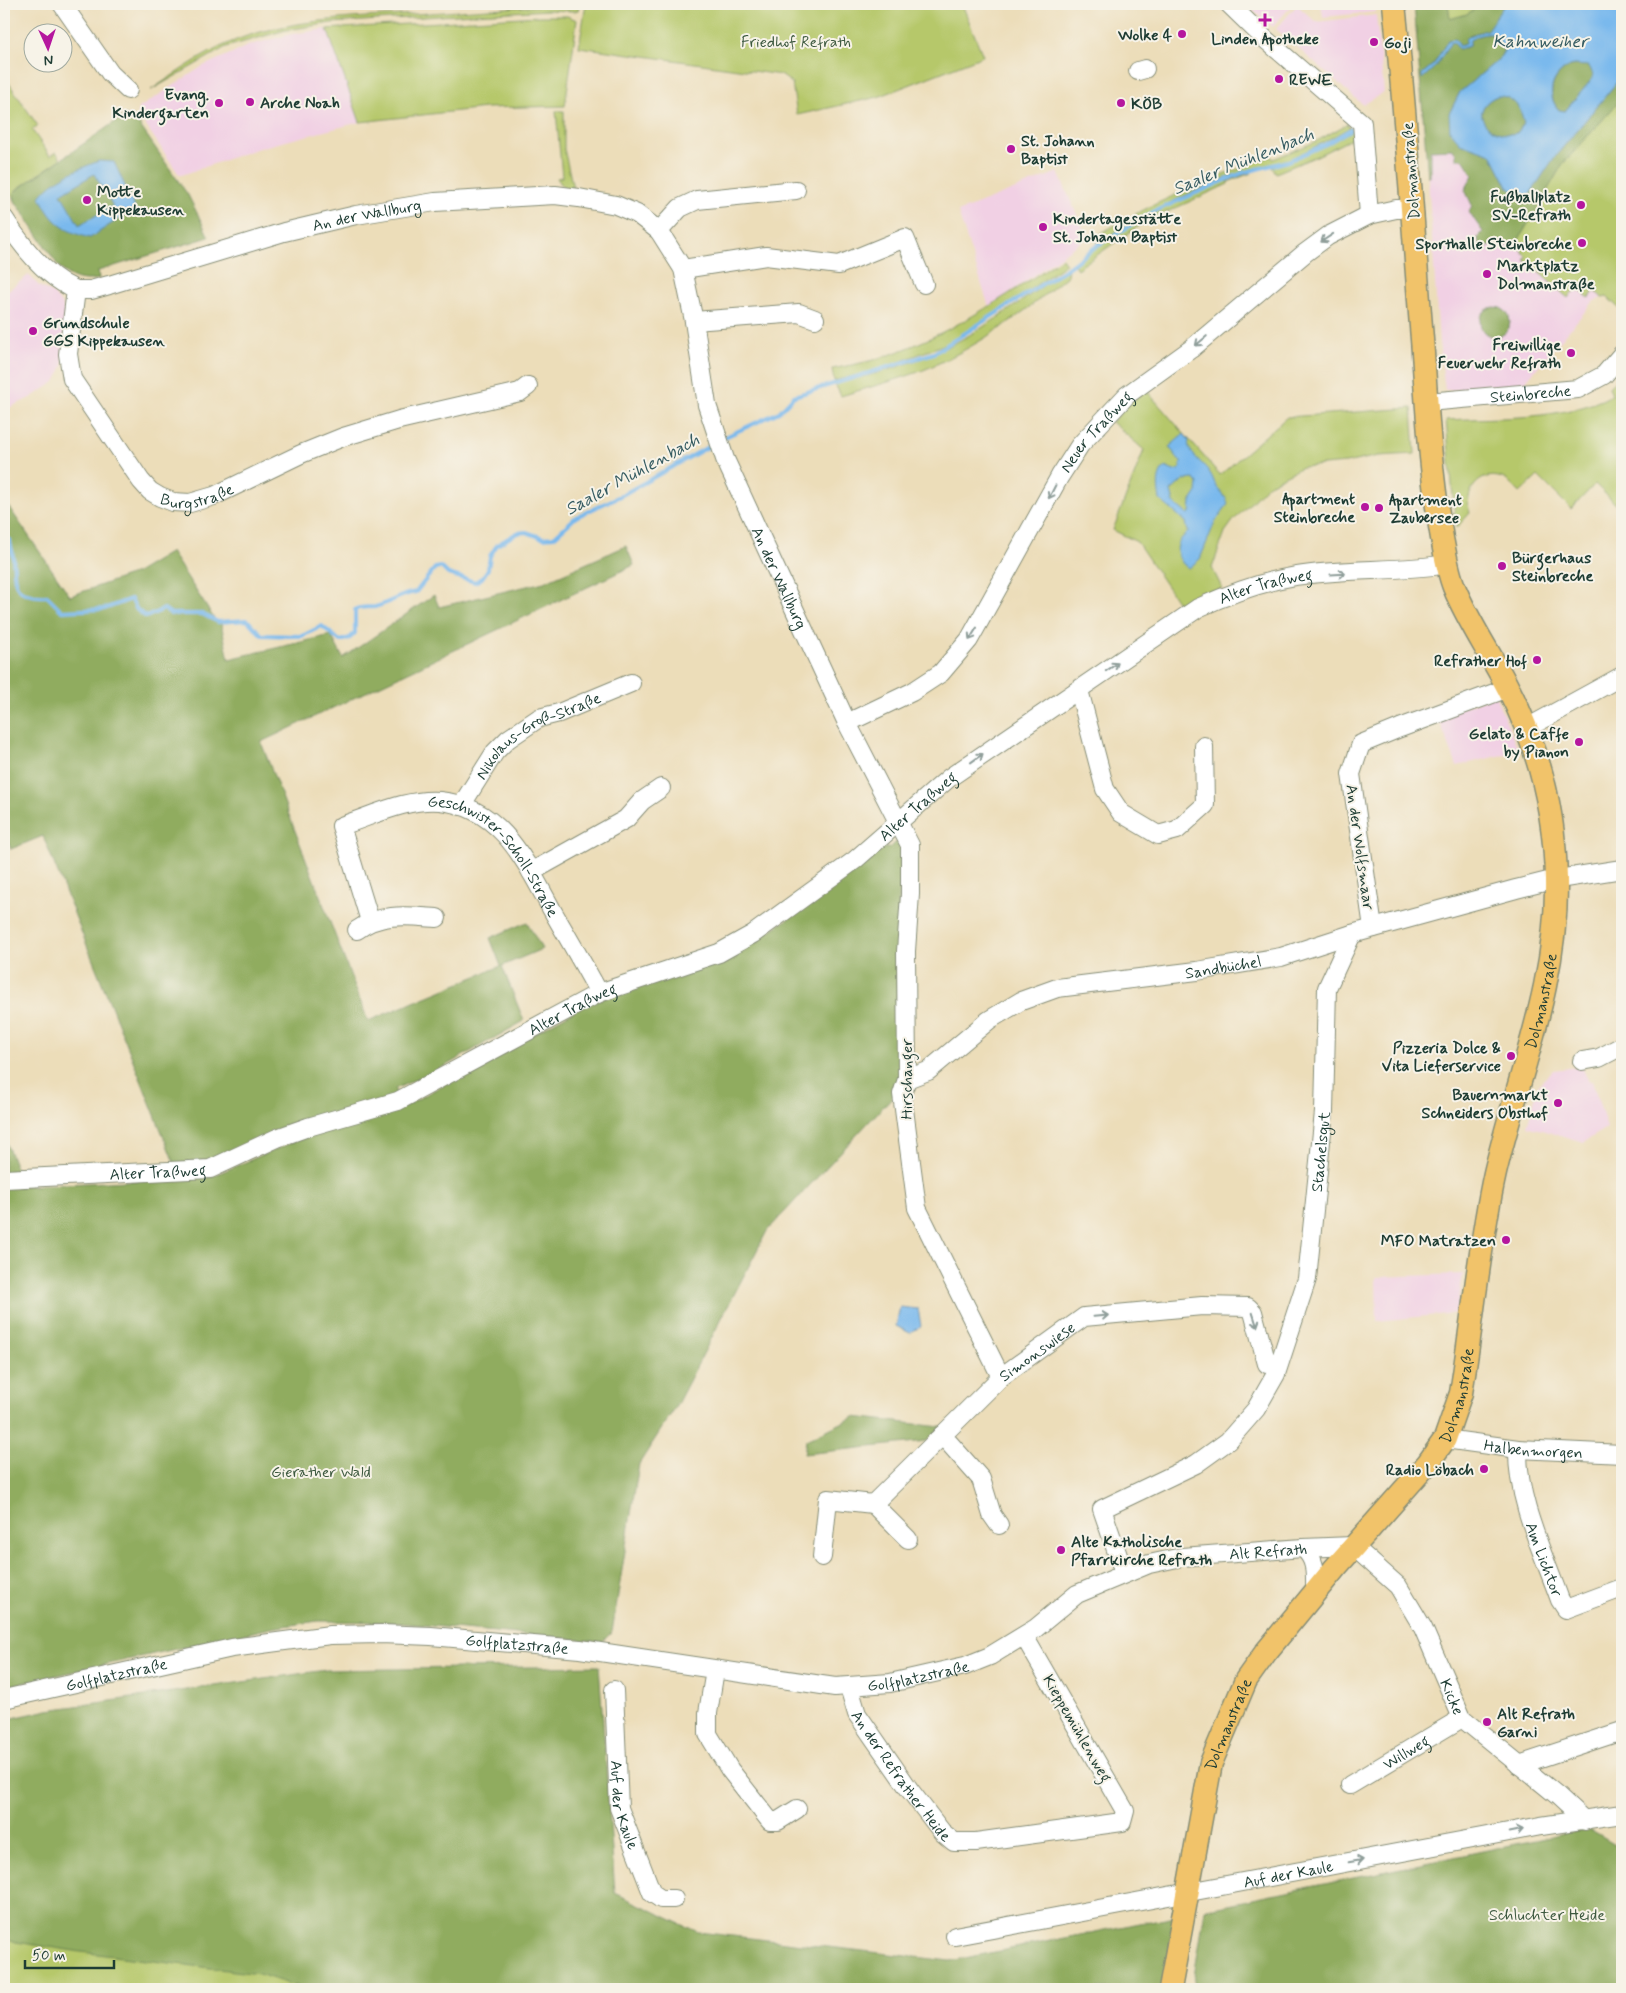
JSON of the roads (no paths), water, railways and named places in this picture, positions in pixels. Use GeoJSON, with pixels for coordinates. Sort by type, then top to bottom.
{"type":"FeatureCollection","features":[{"type":"Feature","properties":{"kind":"main road","name":"Dolmanstraße"},"geometry":{"type":"LineString","coordinates":[[1170,1989],[1211,1762],[1227,1721],[1256,1665],[1353,1546],[1428,1463],[1445,1439],[1462,1393],[1488,1212],[1496,1172],[1532,1047],[1552,957],[1556,879],[1553,827],[1547,794],[1527,728],[1508,688],[1452,583],[1437,504],[1427,402],[1406,115],[1394,4]]}},
{"type":"Feature","properties":{"kind":"street"},"geometry":{"type":"LineString","coordinates":[[62,4],[110,74],[128,90]]}},
{"type":"Feature","properties":{"kind":"street"},"geometry":{"type":"LineString","coordinates":[[1229,4],[1362,123],[1369,215]]}},
{"type":"Feature","properties":{"kind":"street"},"geometry":{"type":"LineString","coordinates":[[658,230],[680,208],[697,200],[796,190]]}},
{"type":"Feature","properties":{"kind":"street","name":"An der Wallburg"},"geometry":{"type":"LineString","coordinates":[[76,290],[109,285],[249,242],[321,223],[396,207],[435,202],[563,196],[616,205],[637,214],[658,230],[683,269],[694,322],[707,405],[724,454],[847,723],[888,805],[899,822]]}},
{"type":"Feature","properties":{"kind":"street","name":"Neuer Traßweg"},"geometry":{"type":"LineString","coordinates":[[847,723],[912,692],[941,673],[964,646],[991,603],[1060,476],[1080,445],[1127,395],[1191,349],[1305,253],[1328,236],[1369,215],[1396,209],[1412,209]]}},
{"type":"Feature","properties":{"kind":"street"},"geometry":{"type":"LineString","coordinates":[[4,218],[49,274],[60,284],[76,290]]}},
{"type":"Feature","properties":{"kind":"street"},"geometry":{"type":"LineString","coordinates":[[683,269],[766,256],[839,265],[906,238],[924,284]]}},
{"type":"Feature","properties":{"kind":"street","name":"Burgstraße"},"geometry":{"type":"LineString","coordinates":[[76,290],[68,354],[72,379],[140,481],[150,491],[173,502],[190,503],[214,496],[301,454],[376,427],[520,392],[528,386]]}},
{"type":"Feature","properties":{"kind":"street"},"geometry":{"type":"LineString","coordinates":[[694,322],[799,313],[815,319]]}},
{"type":"Feature","properties":{"kind":"street","name":"Steinbreche"},"geometry":{"type":"LineString","coordinates":[[1427,402],[1578,389],[1604,375],[1622,354]]}},
{"type":"Feature","properties":{"kind":"street","name":"Alter Traßweg"},"geometry":{"type":"LineString","coordinates":[[4,1179],[210,1168],[277,1138],[398,1101],[599,993],[719,953],[753,934],[855,860],[949,778],[998,742],[1079,690],[1198,608],[1255,585],[1297,576],[1416,569],[1448,564]]}},
{"type":"Feature","properties":{"kind":"street"},"geometry":{"type":"LineString","coordinates":[[1527,728],[1622,676]]}},
{"type":"Feature","properties":{"kind":"street","name":"Nikolaus-Groß-Straße"},"geometry":{"type":"LineString","coordinates":[[461,806],[495,752],[508,739],[539,718],[559,713],[631,683]]}},
{"type":"Feature","properties":{"kind":"street","name":"An der Wolfsmaar"},"geometry":{"type":"LineString","coordinates":[[1373,928],[1351,774],[1360,744],[1508,688]]}},
{"type":"Feature","properties":{"kind":"street"},"geometry":{"type":"LineString","coordinates":[[1079,690],[1105,789],[1121,814],[1158,835],[1177,830],[1205,805],[1204,746]]}},
{"type":"Feature","properties":{"kind":"street"},"geometry":{"type":"LineString","coordinates":[[531,872],[626,819],[642,800],[661,788]]}},
{"type":"Feature","properties":{"kind":"street","name":"Geschwister-Scholl-Straße"},"geometry":{"type":"LineString","coordinates":[[437,918],[402,915],[363,926],[341,826],[415,802],[440,801],[461,806],[479,814],[498,828],[519,850],[599,993]]}},
{"type":"Feature","properties":{"kind":"street","name":"Hirschanger"},"geometry":{"type":"LineString","coordinates":[[899,822],[910,844],[910,894],[906,951],[907,1079],[902,1094],[917,1208],[1001,1377]]}},
{"type":"Feature","properties":{"kind":"street","name":"Sandbüchel"},"geometry":{"type":"LineString","coordinates":[[907,1079],[928,1072],[989,1020],[1040,992],[1057,988],[1197,971],[1281,957],[1352,934],[1516,889],[1556,879],[1622,869]]}},
{"type":"Feature","properties":{"kind":"street","name":"Stachelsgut"},"geometry":{"type":"LineString","coordinates":[[1124,1573],[1102,1509],[1196,1464],[1228,1441],[1256,1409],[1307,1279],[1324,1112],[1327,988],[1352,934]]}},
{"type":"Feature","properties":{"kind":"street"},"geometry":{"type":"LineString","coordinates":[[1582,1061],[1599,1058],[1622,1046]]}},
{"type":"Feature","properties":{"kind":"street","name":"Simonswiese"},"geometry":{"type":"LineString","coordinates":[[873,1504],[1001,1377],[1084,1317],[1202,1306],[1248,1307],[1253,1312],[1272,1372]]}},
{"type":"Feature","properties":{"kind":"street"},"geometry":{"type":"LineString","coordinates":[[942,1435],[981,1479],[992,1515],[999,1526]]}},
{"type":"Feature","properties":{"kind":"street","name":"Halbenmorgen"},"geometry":{"type":"LineString","coordinates":[[1445,1439],[1518,1449],[1622,1454]]}},
{"type":"Feature","properties":{"kind":"street","name":"Am Lichtor"},"geometry":{"type":"LineString","coordinates":[[1518,1449],[1519,1470],[1525,1502],[1560,1600],[1566,1609],[1622,1588]]}},
{"type":"Feature","properties":{"kind":"street"},"geometry":{"type":"LineString","coordinates":[[822,1557],[828,1499],[873,1504],[908,1538]]}},
{"type":"Feature","properties":{"kind":"street","name":"Alt Refrath"},"geometry":{"type":"LineString","coordinates":[[1024,1636],[1077,1594],[1149,1564],[1182,1557],[1353,1546]]}},
{"type":"Feature","properties":{"kind":"street","name":"Kicke"},"geometry":{"type":"LineString","coordinates":[[1353,1546],[1398,1586],[1415,1612],[1462,1718],[1585,1821]]}},
{"type":"Feature","properties":{"kind":"street"},"geometry":{"type":"LineString","coordinates":[[1302,1548],[1310,1554],[1315,1566],[1315,1592]]}},
{"type":"Feature","properties":{"kind":"street","name":"Golfplatzstraße"},"geometry":{"type":"LineString","coordinates":[[4,1699],[232,1648],[330,1635],[381,1634],[468,1639],[580,1649],[803,1683],[849,1686],[919,1678],[965,1666],[1007,1647],[1024,1636]]}},
{"type":"Feature","properties":{"kind":"street","name":"Kieppemühlenweg"},"geometry":{"type":"LineString","coordinates":[[1024,1636],[1126,1811],[1122,1822]]}},
{"type":"Feature","properties":{"kind":"street"},"geometry":{"type":"LineString","coordinates":[[715,1670],[707,1725],[712,1742],[770,1822],[778,1821],[797,1809]]}},
{"type":"Feature","properties":{"kind":"street","name":"An der Refrather Heide"},"geometry":{"type":"LineString","coordinates":[[849,1686],[857,1714],[908,1789],[942,1832],[954,1842],[976,1842],[1122,1822]]}},
{"type":"Feature","properties":{"kind":"street","name":"Auf der Kaule"},"geometry":{"type":"LineString","coordinates":[[614,1690],[620,1808],[652,1893],[662,1899],[674,1899]]}},
{"type":"Feature","properties":{"kind":"street","name":"Willweg"},"geometry":{"type":"LineString","coordinates":[[1350,1784],[1462,1718]]}},
{"type":"Feature","properties":{"kind":"street"},"geometry":{"type":"LineString","coordinates":[[1519,1765],[1622,1731]]}},
{"type":"Feature","properties":{"kind":"street","name":"Auf der Kaule"},"geometry":{"type":"LineString","coordinates":[[955,1936],[1541,1826],[1585,1821],[1622,1814]]}},
{"type":"Feature","properties":{"kind":"water","name":"Kahnweiher"},"geometry":{"type":"Polygon","coordinates":[[[1505,4],[1622,4],[1622,76],[1554,158],[1530,194],[1519,196],[1508,187],[1491,154],[1460,143],[1450,131],[1449,114],[1460,92],[1499,59],[1504,51],[1497,35],[1486,34],[1479,36],[1469,41],[1469,46],[1459,49],[1451,42],[1436,66],[1422,79],[1422,74],[1434,64],[1448,40],[1455,39],[1460,46],[1465,44],[1466,37],[1487,30],[1505,4]],[[1573,65],[1560,73],[1553,84],[1552,97],[1554,104],[1559,110],[1565,111],[1593,78],[1589,66],[1573,65]],[[1497,96],[1488,102],[1483,109],[1482,116],[1485,122],[1490,128],[1498,132],[1507,134],[1517,133],[1524,124],[1519,108],[1512,100],[1503,96],[1497,96]]]}},
{"type":"Feature","properties":{"kind":"water"},"geometry":{"type":"Polygon","coordinates":[[[99,161],[114,162],[135,208],[90,238],[65,229],[49,213],[40,197],[51,185],[59,180],[99,161]],[[94,174],[61,194],[79,225],[113,206],[94,174]]]}},
{"type":"Feature","properties":{"kind":"water"},"geometry":{"type":"Polygon","coordinates":[[[1184,434],[1189,440],[1192,453],[1210,473],[1228,504],[1215,522],[1200,559],[1189,568],[1182,562],[1177,552],[1179,541],[1188,532],[1186,522],[1160,500],[1159,496],[1158,482],[1162,470],[1165,467],[1174,471],[1180,469],[1181,462],[1169,447],[1184,434]],[[1194,479],[1183,480],[1171,491],[1174,503],[1187,514],[1190,513],[1191,501],[1197,492],[1198,483],[1194,479]]]}},
{"type":"Feature","properties":{"kind":"water"},"geometry":{"type":"Polygon","coordinates":[[[900,1307],[918,1309],[921,1326],[910,1333],[896,1326],[900,1307]]]}},
{"type":"Feature","properties":{"kind":"waterway","name":"Saaler Mühlenbach"},"geometry":{"type":"LineString","coordinates":[[723,438],[779,412],[794,396],[934,353],[1066,269],[1098,245],[1155,211],[1242,173],[1288,161],[1326,144],[1351,129]]}},
{"type":"Feature","properties":{"kind":"waterway","name":"Saaler Mühlenbach"},"geometry":{"type":"LineString","coordinates":[[4,537],[9,540],[12,550],[17,587],[32,596],[47,596],[62,611],[104,609],[131,599],[137,610],[146,617],[164,609],[171,614],[202,614],[218,622],[247,620],[262,635],[302,636],[322,626],[340,641],[350,638],[355,633],[355,610],[375,607],[416,592],[435,568],[441,567],[448,574],[475,582],[482,578],[488,569],[490,556],[497,545],[517,533],[526,532],[543,538],[554,537],[576,517],[622,495],[715,443]]}},
{"type":"Feature","properties":{"kind":"place","name":"Linden Apotheke"},"geometry":{"type":"Point","coordinates":[1265,20]}},
{"type":"Feature","properties":{"kind":"place","name":"Wolke 4"},"geometry":{"type":"Point","coordinates":[1182,34]}},
{"type":"Feature","properties":{"kind":"place","name":"Goji"},"geometry":{"type":"Point","coordinates":[1374,42]}},
{"type":"Feature","properties":{"kind":"place","name":"REWE"},"geometry":{"type":"Point","coordinates":[1279,79]}},
{"type":"Feature","properties":{"kind":"place","name":"Arche Noah"},"geometry":{"type":"Point","coordinates":[250,102]}},
{"type":"Feature","properties":{"kind":"place","name":"Evang. Kindergarten"},"geometry":{"type":"Point","coordinates":[219,103]}},
{"type":"Feature","properties":{"kind":"place","name":"KÖB"},"geometry":{"type":"Point","coordinates":[1121,103]}},
{"type":"Feature","properties":{"kind":"place","name":"St. Johann Baptist"},"geometry":{"type":"Point","coordinates":[1011,149]}},
{"type":"Feature","properties":{"kind":"place","name":"Motte Kippekausen"},"geometry":{"type":"Point","coordinates":[87,200]}},
{"type":"Feature","properties":{"kind":"place","name":"Fußballplatz SV-Refrath"},"geometry":{"type":"Point","coordinates":[1581,205]}},
{"type":"Feature","properties":{"kind":"place","name":"Kindertagesstätte St. Johann Baptist"},"geometry":{"type":"Point","coordinates":[1043,227]}},
{"type":"Feature","properties":{"kind":"place","name":"Sporthalle Steinbreche"},"geometry":{"type":"Point","coordinates":[1582,243]}},
{"type":"Feature","properties":{"kind":"place","name":"Marktplatz Dolmanstraße"},"geometry":{"type":"Point","coordinates":[1487,274]}},
{"type":"Feature","properties":{"kind":"place","name":"Grundschule GGS Kippekausen"},"geometry":{"type":"Point","coordinates":[33,331]}},
{"type":"Feature","properties":{"kind":"place","name":"Freiwillige Feuerwehr Refrath"},"geometry":{"type":"Point","coordinates":[1571,353]}},
{"type":"Feature","properties":{"kind":"place","name":"Apartment Steinbreche"},"geometry":{"type":"Point","coordinates":[1365,507]}},
{"type":"Feature","properties":{"kind":"place","name":"Apartment Zaubersee"},"geometry":{"type":"Point","coordinates":[1379,508]}},
{"type":"Feature","properties":{"kind":"place","name":"Bürgerhaus Steinbreche"},"geometry":{"type":"Point","coordinates":[1502,566]}},
{"type":"Feature","properties":{"kind":"place","name":"Refrather Hof"},"geometry":{"type":"Point","coordinates":[1537,660]}},
{"type":"Feature","properties":{"kind":"place","name":"Gelato & Caffe by Pianon"},"geometry":{"type":"Point","coordinates":[1579,742]}},
{"type":"Feature","properties":{"kind":"place","name":"Pizzeria Dolce & Vita Lieferservice"},"geometry":{"type":"Point","coordinates":[1511,1056]}},
{"type":"Feature","properties":{"kind":"place","name":"Bauernmarkt Schneiders Obsthof"},"geometry":{"type":"Point","coordinates":[1558,1103]}},
{"type":"Feature","properties":{"kind":"place","name":"MFO Matratzen"},"geometry":{"type":"Point","coordinates":[1506,1240]}},
{"type":"Feature","properties":{"kind":"place","name":"Radio Löbach"},"geometry":{"type":"Point","coordinates":[1484,1469]}},
{"type":"Feature","properties":{"kind":"place","name":"Alte Katholische Pfarrkirche Refrath"},"geometry":{"type":"Point","coordinates":[1061,1550]}},
{"type":"Feature","properties":{"kind":"place","name":"Alt Refrath Garni"},"geometry":{"type":"Point","coordinates":[1487,1722]}},
{"type":"Feature","properties":{"kind":"park label","name":"Friedhof Refrath"},"geometry":{"type":"Point","coordinates":[796,41]}},
{"type":"Feature","properties":{"kind":"park label","name":"Gierather Wald"},"geometry":{"type":"Point","coordinates":[321,1471]}},
{"type":"Feature","properties":{"kind":"park label","name":"Schluchter Heide"},"geometry":{"type":"Point","coordinates":[1547,1914]}}]}
